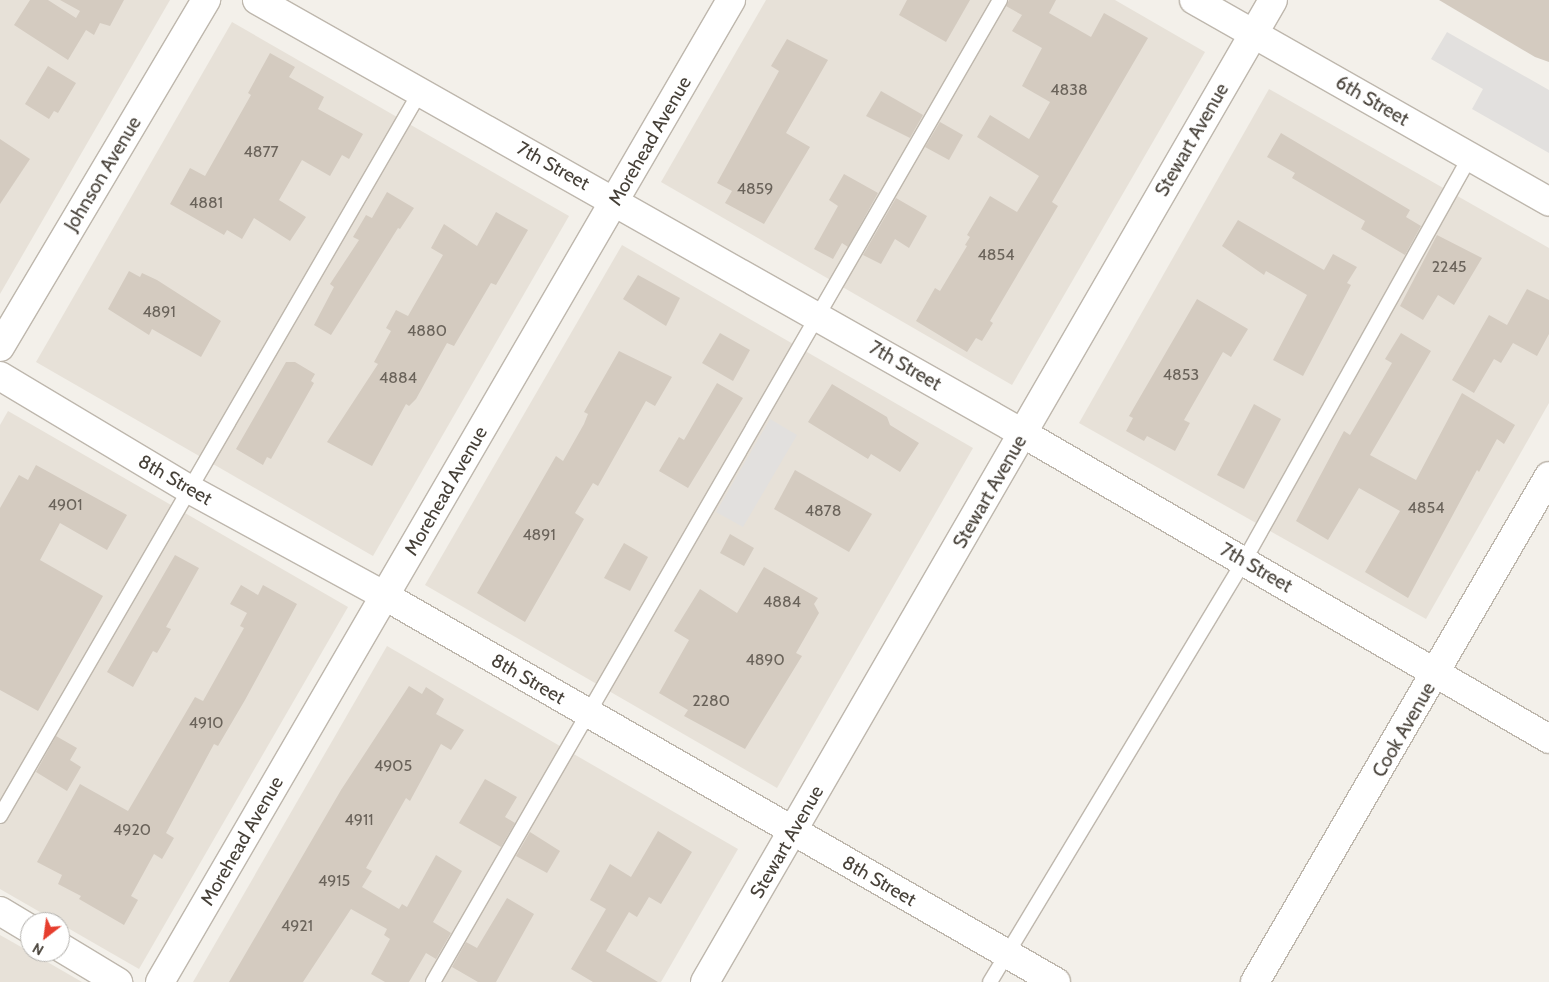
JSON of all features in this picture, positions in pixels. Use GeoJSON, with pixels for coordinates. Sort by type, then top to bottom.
{"type":"FeatureCollection","features":[{"type":"Feature","properties":{"kind":"street","name":"Johnson Avenue"},"geometry":{"type":"LineString","coordinates":[[0,347],[206,0]]}},
{"type":"Feature","properties":{"kind":"street","name":"7th Street"},"geometry":{"type":"LineString","coordinates":[[257,0],[616,201],[1024,434],[1549,739]]}},
{"type":"Feature","properties":{"kind":"street","name":"Morehead Avenue"},"geometry":{"type":"LineString","coordinates":[[160,982],[616,201],[731,0]]}},
{"type":"Feature","properties":{"kind":"street","name":"6th Street"},"geometry":{"type":"LineString","coordinates":[[1194,0],[1549,202]]}},
{"type":"Feature","properties":{"kind":"street","name":"Stewart Avenue"},"geometry":{"type":"LineString","coordinates":[[705,982],[1024,434],[1273,0]]}},
{"type":"Feature","properties":{"kind":"street","name":"8th Street"},"geometry":{"type":"LineString","coordinates":[[0,376],[189,489],[385,596],[792,832],[1056,982]]}},
{"type":"Feature","properties":{"kind":"street","name":"Cook Avenue"},"geometry":{"type":"LineString","coordinates":[[1255,982],[1437,673],[1549,476]]}},
{"type":"Feature","properties":{"kind":"street"},"geometry":{"type":"LineString","coordinates":[[0,911],[20,923]]}},
{"type":"Feature","properties":{"kind":"street"},"geometry":{"type":"LineString","coordinates":[[70,953],[118,982]]}},
{"type":"Feature","properties":{"kind":"lane"},"geometry":{"type":"LineString","coordinates":[[434,982],[1000,0]]}},
{"type":"Feature","properties":{"kind":"lane"},"geometry":{"type":"LineString","coordinates":[[0,816],[420,92]]}},
{"type":"Feature","properties":{"kind":"lane"},"geometry":{"type":"LineString","coordinates":[[990,982],[1244,561],[1470,157]]}},
{"type":"Feature","properties":{"kind":"shaded area"},"geometry":{"type":"Polygon","coordinates":[[[0,0],[170,0],[0,294],[0,0]]]}},
{"type":"Feature","properties":{"kind":"shaded area"},"geometry":{"type":"Polygon","coordinates":[[[766,0],[1115,0],[1205,52],[1012,385],[661,182],[766,0]]]}},
{"type":"Feature","properties":{"kind":"shaded area"},"geometry":{"type":"Polygon","coordinates":[[[232,22],[569,216],[373,556],[36,362],[232,22]]]}},
{"type":"Feature","properties":{"kind":"shaded area"},"geometry":{"type":"Polygon","coordinates":[[[1447,32],[1549,90],[1549,153],[1472,109],[1483,89],[1431,59],[1447,32]]]}},
{"type":"Feature","properties":{"kind":"shaded area"},"geometry":{"type":"Polygon","coordinates":[[[1269,89],[1549,248],[1549,403],[1426,619],[1079,423],[1269,89]]]}},
{"type":"Feature","properties":{"kind":"shaded area"},"geometry":{"type":"Polygon","coordinates":[[[622,245],[973,448],[777,788],[425,585],[622,245]]]}},
{"type":"Feature","properties":{"kind":"shaded area"},"geometry":{"type":"Polygon","coordinates":[[[8,411],[348,607],[139,969],[70,929],[70,912],[40,912],[0,889],[0,425],[8,411]]]}},
{"type":"Feature","properties":{"kind":"shaded area"},"geometry":{"type":"Polygon","coordinates":[[[770,419],[797,435],[743,527],[716,512],[770,419]]]}},
{"type":"Feature","properties":{"kind":"shaded area"},"geometry":{"type":"Polygon","coordinates":[[[387,646],[738,849],[661,982],[193,982],[387,646]]]}},
{"type":"Feature","properties":{"kind":"shaded area"},"geometry":{"type":"Polygon","coordinates":[[[0,935],[20,946],[20,962],[47,962],[82,982],[0,982],[0,935]]]}},
{"type":"Feature","properties":{"kind":"building"},"geometry":{"type":"Polygon","coordinates":[[[30,0],[48,0],[76,18],[80,11],[60,0],[124,0],[110,26],[100,23],[94,35],[86,30],[68,60],[14,25],[30,0]]]}},
{"type":"Feature","properties":{"kind":"building"},"geometry":{"type":"Polygon","coordinates":[[[907,0],[970,0],[946,42],[899,15],[907,0]]]}},
{"type":"Feature","properties":{"kind":"building"},"geometry":{"type":"Polygon","coordinates":[[[1009,0],[1056,0],[1049,13],[1091,37],[1104,13],[1148,38],[1052,202],[1058,206],[990,321],[993,323],[982,341],[976,338],[967,352],[916,321],[935,288],[940,291],[967,246],[965,245],[970,237],[967,235],[990,196],[1017,212],[1039,176],[977,137],[990,115],[1029,139],[1050,102],[1022,86],[1042,48],[1012,31],[1022,15],[1006,6],[1009,0]]]}},
{"type":"Feature","properties":{"kind":"building"},"geometry":{"type":"Polygon","coordinates":[[[1439,0],[1549,0],[1549,62],[1535,57],[1439,0]]]}},
{"type":"Feature","properties":{"kind":"building"},"geometry":{"type":"Polygon","coordinates":[[[787,39],[828,60],[786,133],[810,147],[764,224],[725,203],[732,191],[717,183],[779,71],[771,66],[787,39]]]}},
{"type":"Feature","properties":{"kind":"building"},"geometry":{"type":"Polygon","coordinates":[[[270,53],[295,67],[289,77],[324,97],[318,109],[363,134],[349,159],[342,155],[330,176],[302,160],[279,200],[306,217],[290,241],[254,218],[242,239],[227,230],[224,235],[170,204],[190,168],[205,176],[251,95],[248,93],[270,53]]]}},
{"type":"Feature","properties":{"kind":"building"},"geometry":{"type":"Polygon","coordinates":[[[48,66],[76,83],[58,113],[54,111],[49,119],[25,104],[48,66]]]}},
{"type":"Feature","properties":{"kind":"building"},"geometry":{"type":"Polygon","coordinates":[[[881,91],[923,115],[910,138],[866,116],[881,91]]]}},
{"type":"Feature","properties":{"kind":"building"},"geometry":{"type":"Polygon","coordinates":[[[940,122],[963,135],[949,160],[925,147],[940,122]]]}},
{"type":"Feature","properties":{"kind":"building"},"geometry":{"type":"Polygon","coordinates":[[[1281,133],[1410,210],[1406,217],[1421,226],[1405,255],[1361,229],[1365,221],[1292,178],[1295,173],[1267,157],[1281,133]]]}},
{"type":"Feature","properties":{"kind":"building"},"geometry":{"type":"Polygon","coordinates":[[[0,139],[30,159],[0,204],[0,139]]]}},
{"type":"Feature","properties":{"kind":"building"},"geometry":{"type":"Polygon","coordinates":[[[844,174],[878,193],[848,247],[842,243],[833,259],[814,249],[838,206],[829,200],[844,174]]]}},
{"type":"Feature","properties":{"kind":"building"},"geometry":{"type":"Polygon","coordinates":[[[387,192],[414,208],[400,229],[398,228],[331,335],[314,325],[334,287],[330,284],[359,240],[353,237],[366,215],[372,218],[387,192]]]}},
{"type":"Feature","properties":{"kind":"building"},"geometry":{"type":"Polygon","coordinates":[[[896,198],[927,216],[909,248],[895,239],[881,264],[863,255],[896,198]]]}},
{"type":"Feature","properties":{"kind":"building"},"geometry":{"type":"Polygon","coordinates":[[[496,212],[528,230],[496,285],[491,283],[454,346],[447,343],[416,399],[409,406],[406,404],[372,466],[327,442],[378,364],[374,362],[391,331],[386,328],[396,310],[408,316],[443,255],[431,248],[444,224],[477,246],[496,212]]]}},
{"type":"Feature","properties":{"kind":"building"},"geometry":{"type":"Polygon","coordinates":[[[1238,220],[1324,270],[1333,254],[1357,267],[1347,283],[1351,285],[1303,376],[1273,360],[1307,295],[1266,271],[1264,275],[1222,246],[1238,220]]]}},
{"type":"Feature","properties":{"kind":"building"},"geometry":{"type":"Polygon","coordinates":[[[1437,235],[1482,258],[1454,305],[1438,295],[1423,320],[1400,306],[1437,235]]]}},
{"type":"Feature","properties":{"kind":"building"},"geometry":{"type":"Polygon","coordinates":[[[129,271],[140,277],[142,273],[157,280],[221,321],[201,357],[152,329],[149,335],[108,309],[129,271]]]}},
{"type":"Feature","properties":{"kind":"building"},"geometry":{"type":"Polygon","coordinates":[[[638,275],[680,298],[666,326],[623,299],[638,275]]]}},
{"type":"Feature","properties":{"kind":"building"},"geometry":{"type":"Polygon","coordinates":[[[1527,289],[1549,300],[1549,334],[1537,356],[1513,343],[1501,363],[1494,359],[1474,393],[1452,380],[1489,315],[1507,325],[1527,289]]]}},
{"type":"Feature","properties":{"kind":"building"},"geometry":{"type":"Polygon","coordinates":[[[1197,299],[1248,329],[1231,357],[1223,352],[1184,420],[1190,423],[1175,451],[1147,436],[1144,441],[1126,431],[1133,418],[1129,416],[1197,299]]]}},
{"type":"Feature","properties":{"kind":"building"},"geometry":{"type":"Polygon","coordinates":[[[720,333],[750,350],[733,381],[702,363],[720,333]]]}},
{"type":"Feature","properties":{"kind":"building"},"geometry":{"type":"Polygon","coordinates":[[[1401,333],[1431,351],[1370,455],[1416,480],[1462,393],[1515,425],[1504,444],[1497,439],[1479,472],[1477,470],[1408,598],[1365,572],[1400,511],[1359,488],[1328,540],[1296,521],[1344,431],[1350,435],[1392,363],[1385,359],[1401,333]]]}},
{"type":"Feature","properties":{"kind":"building"},"geometry":{"type":"Polygon","coordinates":[[[619,351],[672,377],[655,406],[646,401],[598,486],[593,483],[575,513],[584,519],[525,622],[477,593],[556,456],[563,461],[584,424],[588,414],[584,412],[619,351]]]}},
{"type":"Feature","properties":{"kind":"building"},"geometry":{"type":"Polygon","coordinates":[[[286,362],[295,362],[315,374],[311,381],[314,383],[271,459],[267,457],[263,465],[236,449],[286,362]]]}},
{"type":"Feature","properties":{"kind":"building"},"geometry":{"type":"Polygon","coordinates":[[[717,383],[743,398],[688,488],[659,471],[679,437],[684,440],[717,383]]]}},
{"type":"Feature","properties":{"kind":"building"},"geometry":{"type":"Polygon","coordinates":[[[832,384],[887,417],[890,425],[919,443],[900,472],[871,454],[868,459],[808,422],[832,384]]]}},
{"type":"Feature","properties":{"kind":"building"},"geometry":{"type":"Polygon","coordinates":[[[1254,404],[1281,419],[1244,489],[1217,475],[1254,404]]]}},
{"type":"Feature","properties":{"kind":"building"},"geometry":{"type":"Polygon","coordinates":[[[36,465],[127,515],[107,550],[60,523],[40,560],[103,596],[38,711],[0,690],[0,508],[19,475],[28,480],[36,465]]]}},
{"type":"Feature","properties":{"kind":"building"},"geometry":{"type":"Polygon","coordinates":[[[795,470],[872,514],[849,552],[774,509],[795,470]]]}},
{"type":"Feature","properties":{"kind":"building"},"geometry":{"type":"Polygon","coordinates":[[[730,534],[754,548],[744,566],[720,553],[730,534]]]}},
{"type":"Feature","properties":{"kind":"building"},"geometry":{"type":"Polygon","coordinates":[[[624,543],[648,557],[630,591],[604,578],[624,543]]]}},
{"type":"Feature","properties":{"kind":"building"},"geometry":{"type":"Polygon","coordinates":[[[175,555],[199,568],[166,627],[171,629],[157,653],[153,651],[133,687],[107,672],[175,555]]]}},
{"type":"Feature","properties":{"kind":"building"},"geometry":{"type":"Polygon","coordinates":[[[764,567],[818,598],[814,604],[819,613],[796,653],[802,656],[745,749],[684,716],[688,710],[659,693],[689,640],[674,631],[700,589],[737,613],[764,567]]]}},
{"type":"Feature","properties":{"kind":"building"},"geometry":{"type":"Polygon","coordinates":[[[241,585],[258,595],[263,585],[297,604],[245,700],[218,746],[214,744],[166,833],[174,838],[162,859],[154,854],[131,896],[138,900],[124,925],[79,899],[81,896],[58,884],[62,875],[37,862],[80,784],[128,811],[195,697],[203,701],[244,628],[240,626],[247,613],[230,604],[241,585]]]}},
{"type":"Feature","properties":{"kind":"building"},"geometry":{"type":"Polygon","coordinates":[[[409,686],[422,694],[426,687],[444,699],[436,714],[464,730],[451,750],[441,744],[410,801],[406,798],[366,868],[372,871],[362,887],[399,909],[402,904],[407,907],[436,855],[462,871],[433,922],[451,933],[436,959],[426,953],[409,982],[385,982],[371,974],[390,939],[384,935],[387,929],[351,909],[303,982],[229,982],[341,790],[409,686]]]}},
{"type":"Feature","properties":{"kind":"building"},"geometry":{"type":"Polygon","coordinates":[[[56,736],[77,748],[70,760],[81,767],[67,791],[36,772],[56,736]]]}},
{"type":"Feature","properties":{"kind":"building"},"geometry":{"type":"Polygon","coordinates":[[[485,779],[517,797],[505,817],[515,823],[501,847],[459,823],[485,779]]]}},
{"type":"Feature","properties":{"kind":"building"},"geometry":{"type":"Polygon","coordinates":[[[658,831],[692,852],[661,904],[649,897],[637,917],[629,912],[606,951],[658,982],[593,982],[571,969],[606,909],[590,900],[610,864],[631,877],[658,831]]]}},
{"type":"Feature","properties":{"kind":"building"},"geometry":{"type":"Polygon","coordinates":[[[530,832],[560,851],[547,873],[516,856],[530,832]]]}},
{"type":"Feature","properties":{"kind":"building"},"geometry":{"type":"Polygon","coordinates":[[[507,898],[534,914],[496,982],[478,982],[452,967],[466,942],[477,948],[507,898]]]}}]}
